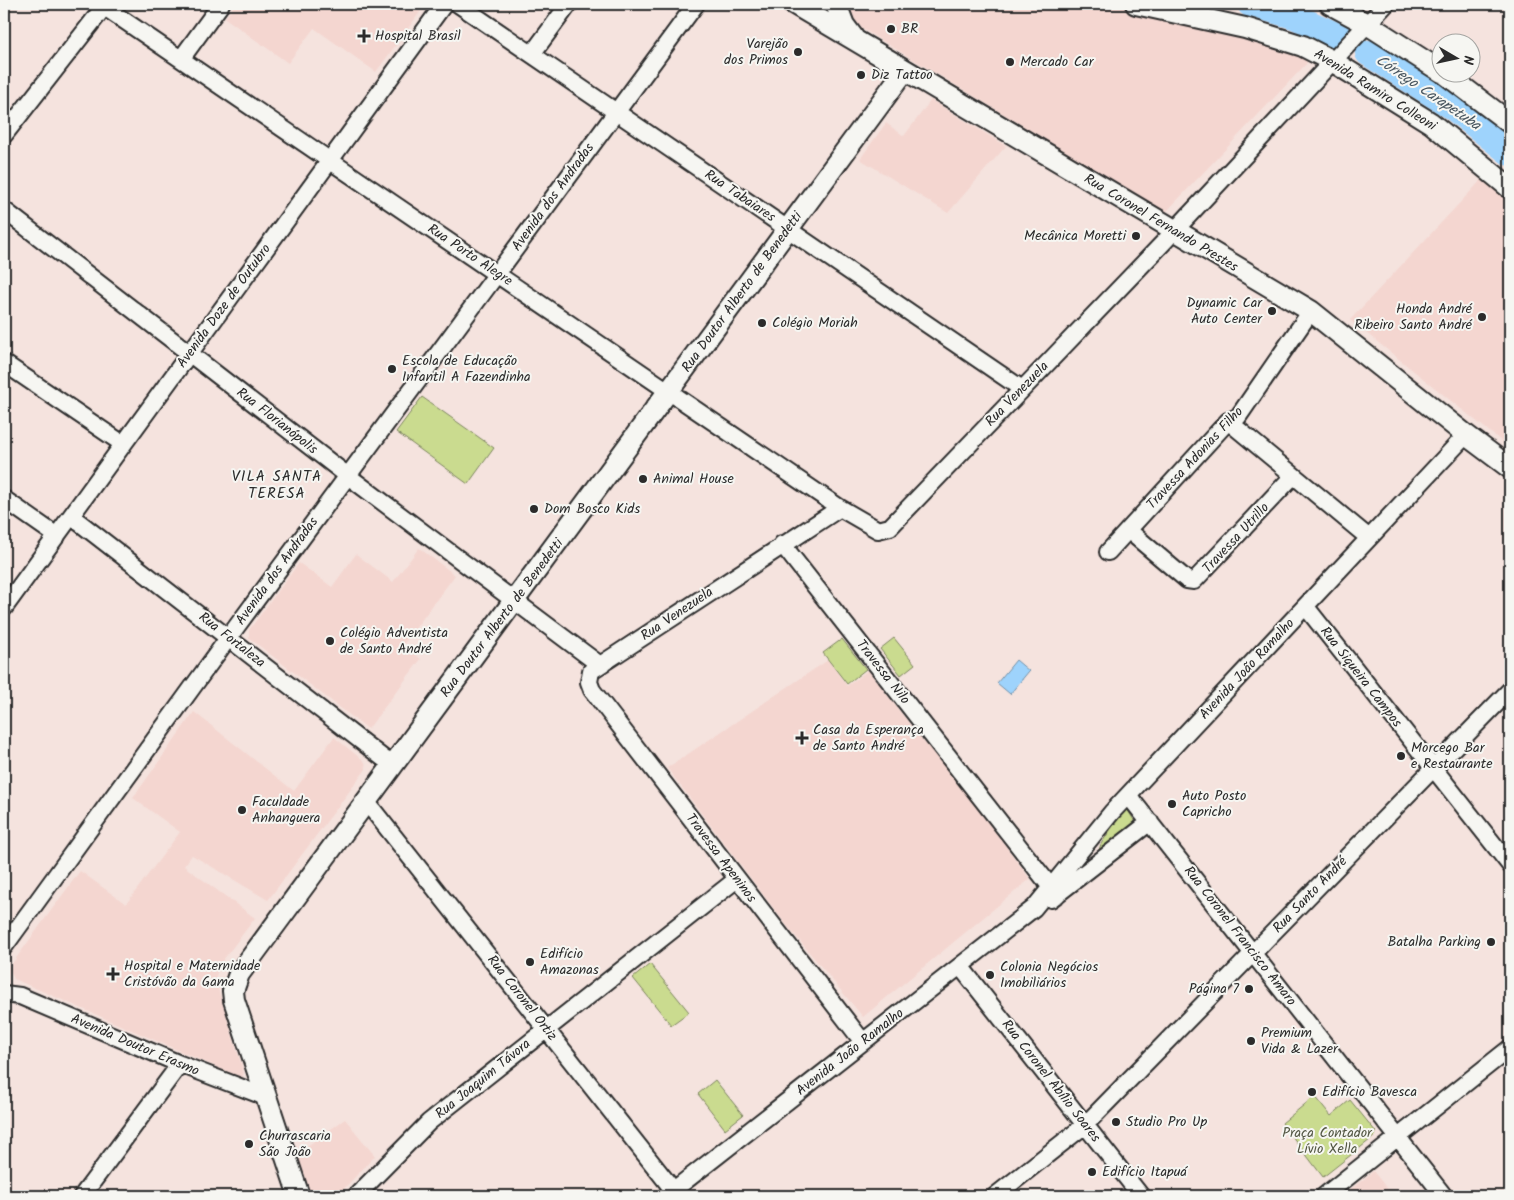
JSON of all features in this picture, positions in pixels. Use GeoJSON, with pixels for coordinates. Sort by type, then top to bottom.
{"type":"FeatureCollection","features":[{"type":"Feature","properties":{"kind":"main road","name":"Rua Coronel Fernando Prestes"},"geometry":{"type":"LineString","coordinates":[[794,4],[1311,311],[1510,468]]}},
{"type":"Feature","properties":{"kind":"main road"},"geometry":{"type":"LineString","coordinates":[[836,4],[844,25],[854,39]]}},
{"type":"Feature","properties":{"kind":"main road","name":"Avenida Ramiro Colleoni"},"geometry":{"type":"LineString","coordinates":[[1136,4],[1284,38],[1332,61],[1431,123],[1510,188]]}},
{"type":"Feature","properties":{"kind":"main road"},"geometry":{"type":"LineString","coordinates":[[1330,4],[1367,24],[1432,66]]}},
{"type":"Feature","properties":{"kind":"main road","name":"Rua Doutor Alberto de Benedetti"},"geometry":{"type":"LineString","coordinates":[[266,1097],[234,1000],[233,991],[239,974],[365,800],[670,392],[905,70]]}},
{"type":"Feature","properties":{"kind":"main road"},"geometry":{"type":"LineString","coordinates":[[1455,82],[1510,123]]}},
{"type":"Feature","properties":{"kind":"main road"},"geometry":{"type":"LineString","coordinates":[[266,1097],[299,1196]]}},
{"type":"Feature","properties":{"kind":"street"},"geometry":{"type":"LineString","coordinates":[[181,59],[221,4]]}},
{"type":"Feature","properties":{"kind":"street","name":"Avenida Doze de Outubro"},"geometry":{"type":"LineString","coordinates":[[4,608],[444,4]]}},
{"type":"Feature","properties":{"kind":"street","name":"Rua Tabaiares"},"geometry":{"type":"LineString","coordinates":[[458,4],[1022,389]]}},
{"type":"Feature","properties":{"kind":"street"},"geometry":{"type":"LineString","coordinates":[[532,54],[569,4]]}},
{"type":"Feature","properties":{"kind":"street","name":"Avenida dos Andradas"},"geometry":{"type":"LineString","coordinates":[[4,947],[228,638],[696,4]]}},
{"type":"Feature","properties":{"kind":"street","name":"Rua Venezuela"},"geometry":{"type":"LineString","coordinates":[[596,668],[782,544],[840,508],[873,528],[884,530],[890,526],[1163,243],[1172,230],[1386,4]]}},
{"type":"Feature","properties":{"kind":"street"},"geometry":{"type":"LineString","coordinates":[[4,135],[102,5]]}},
{"type":"Feature","properties":{"kind":"street","name":"Rua Porto Alegre"},"geometry":{"type":"LineString","coordinates":[[102,5],[840,508]]}},
{"type":"Feature","properties":{"kind":"street","name":"Rua Florianópolis"},"geometry":{"type":"LineString","coordinates":[[4,210],[514,602],[596,668]]}},
{"type":"Feature","properties":{"kind":"street","name":"Travessa Adonias Filho"},"geometry":{"type":"LineString","coordinates":[[1108,552],[1228,421],[1238,417],[1311,311]]}},
{"type":"Feature","properties":{"kind":"street"},"geometry":{"type":"LineString","coordinates":[[4,363],[124,444]]}},
{"type":"Feature","properties":{"kind":"street"},"geometry":{"type":"LineString","coordinates":[[1228,421],[1370,538]]}},
{"type":"Feature","properties":{"kind":"street","name":"Avenida João Ramalho"},"geometry":{"type":"LineString","coordinates":[[1054,892],[1112,812],[1128,794],[1466,435]]}},
{"type":"Feature","properties":{"kind":"street","name":"Travessa Utrillo"},"geometry":{"type":"LineString","coordinates":[[1128,530],[1187,580],[1194,581],[1293,476]]}},
{"type":"Feature","properties":{"kind":"street"},"geometry":{"type":"LineString","coordinates":[[4,499],[57,536]]}},
{"type":"Feature","properties":{"kind":"street","name":"Rua Fortaleza"},"geometry":{"type":"LineString","coordinates":[[71,516],[392,765]]}},
{"type":"Feature","properties":{"kind":"street","name":"Travessa Nilo"},"geometry":{"type":"LineString","coordinates":[[782,544],[1054,892]]}},
{"type":"Feature","properties":{"kind":"street","name":"Rua Siqueira Campos"},"geometry":{"type":"LineString","coordinates":[[1306,607],[1510,865]]}},
{"type":"Feature","properties":{"kind":"street","name":"Travessa Apeninos"},"geometry":{"type":"LineString","coordinates":[[596,668],[590,682],[592,690],[863,1042]]}},
{"type":"Feature","properties":{"kind":"street","name":"Rua Santo André"},"geometry":{"type":"LineString","coordinates":[[995,1196],[1085,1125],[1510,690]]}},
{"type":"Feature","properties":{"kind":"street","name":"Rua Coronel Francisco Amaro"},"geometry":{"type":"LineString","coordinates":[[1128,794],[1444,1196]]}},
{"type":"Feature","properties":{"kind":"street","name":"Rua Coronel Ortiz"},"geometry":{"type":"LineString","coordinates":[[365,800],[546,1029],[672,1194]]}},
{"type":"Feature","properties":{"kind":"street","name":"Avenida João Ramalho"},"geometry":{"type":"LineString","coordinates":[[672,1194],[1054,892],[1150,822]]}},
{"type":"Feature","properties":{"kind":"street","name":"Rua Joaquim Távora"},"geometry":{"type":"LineString","coordinates":[[356,1196],[420,1130],[737,879]]}},
{"type":"Feature","properties":{"kind":"street","name":"Rua Coronel Abílio Soares"},"geometry":{"type":"LineString","coordinates":[[960,966],[1141,1196]]}},
{"type":"Feature","properties":{"kind":"street","name":"Avenida Doutor Erasmo"},"geometry":{"type":"LineString","coordinates":[[4,994],[20,996],[180,1064],[266,1097]]}},
{"type":"Feature","properties":{"kind":"street"},"geometry":{"type":"LineString","coordinates":[[1324,1196],[1510,1048]]}},
{"type":"Feature","properties":{"kind":"street"},"geometry":{"type":"LineString","coordinates":[[82,1196],[180,1064]]}},
{"type":"Feature","properties":{"kind":"shaded area","name":"Hospital Brasil"},"geometry":{"type":"Polygon","coordinates":[[[235,4],[426,4],[376,72],[314,28],[288,63],[225,18],[235,4]]]}},
{"type":"Feature","properties":{"kind":"shaded area"},"geometry":{"type":"Polygon","coordinates":[[[849,4],[1121,4],[1286,48],[1305,57],[1307,63],[1166,212],[861,28],[852,16],[849,4]]]}},
{"type":"Feature","properties":{"kind":"shaded area"},"geometry":{"type":"Polygon","coordinates":[[[931,100],[1006,146],[948,213],[860,159],[886,123],[904,136],[931,100]]]}},
{"type":"Feature","properties":{"kind":"shaded area"},"geometry":{"type":"Polygon","coordinates":[[[1486,175],[1510,196],[1510,448],[1350,320],[1486,175]]]}},
{"type":"Feature","properties":{"kind":"shaded area","name":"Colégio Adventista de Santo André"},"geometry":{"type":"Polygon","coordinates":[[[419,548],[455,575],[403,645],[421,659],[368,729],[249,638],[249,630],[299,563],[332,587],[356,554],[393,582],[419,548]]]}},
{"type":"Feature","properties":{"kind":"shaded area"},"geometry":{"type":"Polygon","coordinates":[[[828,660],[847,686],[868,670],[914,730],[959,783],[1030,879],[863,1017],[784,922],[667,768],[828,660]]]}},
{"type":"Feature","properties":{"kind":"shaded area"},"geometry":{"type":"Polygon","coordinates":[[[194,712],[294,791],[334,737],[365,762],[366,769],[268,900],[192,855],[184,866],[255,918],[220,964],[215,979],[244,1073],[242,1078],[14,979],[9,968],[80,871],[126,904],[180,832],[133,798],[194,712]]]}},
{"type":"Feature","properties":{"kind":"shaded area"},"geometry":{"type":"Polygon","coordinates":[[[345,1119],[375,1156],[337,1196],[310,1196],[296,1154],[345,1119]]]}},
{"type":"Feature","properties":{"kind":"shaded area"},"geometry":{"type":"Polygon","coordinates":[[[1373,1171],[1393,1196],[1342,1196],[1369,1175],[1373,1171]]]}},
{"type":"Feature","properties":{"kind":"green space"},"geometry":{"type":"Polygon","coordinates":[[[422,397],[494,448],[468,484],[396,432],[422,397]]]}},
{"type":"Feature","properties":{"kind":"green space"},"geometry":{"type":"Polygon","coordinates":[[[894,638],[915,664],[901,675],[880,649],[894,638]]]}},
{"type":"Feature","properties":{"kind":"green space"},"geometry":{"type":"Polygon","coordinates":[[[842,639],[866,669],[847,684],[823,653],[842,639]]]}},
{"type":"Feature","properties":{"kind":"green space"},"geometry":{"type":"Polygon","coordinates":[[[1124,809],[1127,809],[1137,825],[1102,851],[1099,850],[1101,844],[1124,809]]]}},
{"type":"Feature","properties":{"kind":"green space"},"geometry":{"type":"Polygon","coordinates":[[[650,964],[689,1012],[671,1025],[633,978],[650,964]]]}},
{"type":"Feature","properties":{"kind":"green space"},"geometry":{"type":"Polygon","coordinates":[[[715,1080],[743,1115],[725,1129],[698,1094],[715,1080]]]}},
{"type":"Feature","properties":{"kind":"green space","name":"Praça Contador Lívio Xella"},"geometry":{"type":"Polygon","coordinates":[[[1315,1096],[1331,1116],[1350,1100],[1376,1132],[1375,1136],[1323,1177],[1282,1123],[1315,1096]]]}},
{"type":"Feature","properties":{"kind":"water"},"geometry":{"type":"Polygon","coordinates":[[[1016,660],[1029,671],[1010,694],[997,683],[1016,660]]]}},
{"type":"Feature","properties":{"kind":"waterway","name":"Córrego Carapetuba"},"geometry":{"type":"LineString","coordinates":[[1250,4],[1294,16],[1340,37]]}},
{"type":"Feature","properties":{"kind":"waterway","name":"Córrego Carapetuba"},"geometry":{"type":"LineString","coordinates":[[1368,53],[1451,106],[1510,153]]}},
{"type":"Feature","properties":{"kind":"place","name":"BR"},"geometry":{"type":"Point","coordinates":[891,29]}},
{"type":"Feature","properties":{"kind":"place","name":"Hospital Brasil"},"geometry":{"type":"Point","coordinates":[364,36]}},
{"type":"Feature","properties":{"kind":"place","name":"Varejão dos Primos"},"geometry":{"type":"Point","coordinates":[798,52]}},
{"type":"Feature","properties":{"kind":"place","name":"Mercado Car"},"geometry":{"type":"Point","coordinates":[1010,62]}},
{"type":"Feature","properties":{"kind":"place","name":"Diz Tattoo"},"geometry":{"type":"Point","coordinates":[861,75]}},
{"type":"Feature","properties":{"kind":"place","name":"Mecânica Moretti"},"geometry":{"type":"Point","coordinates":[1136,236]}},
{"type":"Feature","properties":{"kind":"place","name":"Dynamic Car Auto Center"},"geometry":{"type":"Point","coordinates":[1272,311]}},
{"type":"Feature","properties":{"kind":"place","name":"Honda André Ribeiro Santo André"},"geometry":{"type":"Point","coordinates":[1482,317]}},
{"type":"Feature","properties":{"kind":"place","name":"Colégio Moriah"},"geometry":{"type":"Point","coordinates":[762,323]}},
{"type":"Feature","properties":{"kind":"place","name":"Escola de Educação Infantil A Fazendinha"},"geometry":{"type":"Point","coordinates":[392,369]}},
{"type":"Feature","properties":{"kind":"place","name":"Animal House"},"geometry":{"type":"Point","coordinates":[643,479]}},
{"type":"Feature","properties":{"kind":"place","name":"Dom Bosco Kids"},"geometry":{"type":"Point","coordinates":[534,509]}},
{"type":"Feature","properties":{"kind":"place","name":"Colégio Adventista de Santo André"},"geometry":{"type":"Point","coordinates":[330,641]}},
{"type":"Feature","properties":{"kind":"place","name":"Casa da Esperança de Santo André"},"geometry":{"type":"Point","coordinates":[802,738]}},
{"type":"Feature","properties":{"kind":"place","name":"Morcego Bar e Restaurante"},"geometry":{"type":"Point","coordinates":[1401,756]}},
{"type":"Feature","properties":{"kind":"place","name":"Auto Posto Capricho"},"geometry":{"type":"Point","coordinates":[1172,804]}},
{"type":"Feature","properties":{"kind":"place","name":"Faculdade Anhanguera"},"geometry":{"type":"Point","coordinates":[242,810]}},
{"type":"Feature","properties":{"kind":"place","name":"Batalha Parking"},"geometry":{"type":"Point","coordinates":[1491,942]}},
{"type":"Feature","properties":{"kind":"place","name":"Edifício Amazonas"},"geometry":{"type":"Point","coordinates":[530,962]}},
{"type":"Feature","properties":{"kind":"place","name":"Hospital e Maternidade Cristóvão da Gama"},"geometry":{"type":"Point","coordinates":[113,974]}},
{"type":"Feature","properties":{"kind":"place","name":"Colonia Negócios Imobiliários"},"geometry":{"type":"Point","coordinates":[990,975]}},
{"type":"Feature","properties":{"kind":"place","name":"Página 7"},"geometry":{"type":"Point","coordinates":[1249,989]}},
{"type":"Feature","properties":{"kind":"place","name":"Premium Vida & Lazer"},"geometry":{"type":"Point","coordinates":[1251,1041]}},
{"type":"Feature","properties":{"kind":"place","name":"Edifício Bavesca"},"geometry":{"type":"Point","coordinates":[1312,1092]}},
{"type":"Feature","properties":{"kind":"place","name":"Studio Pro Up"},"geometry":{"type":"Point","coordinates":[1116,1122]}},
{"type":"Feature","properties":{"kind":"place","name":"Churrascaria São João"},"geometry":{"type":"Point","coordinates":[249,1144]}},
{"type":"Feature","properties":{"kind":"place","name":"Edifício Itapuá"},"geometry":{"type":"Point","coordinates":[1092,1172]}},
{"type":"Feature","properties":{"kind":"district","name":"VILA SANTA TERESA"},"geometry":{"type":"Point","coordinates":[277,486]}}]}
